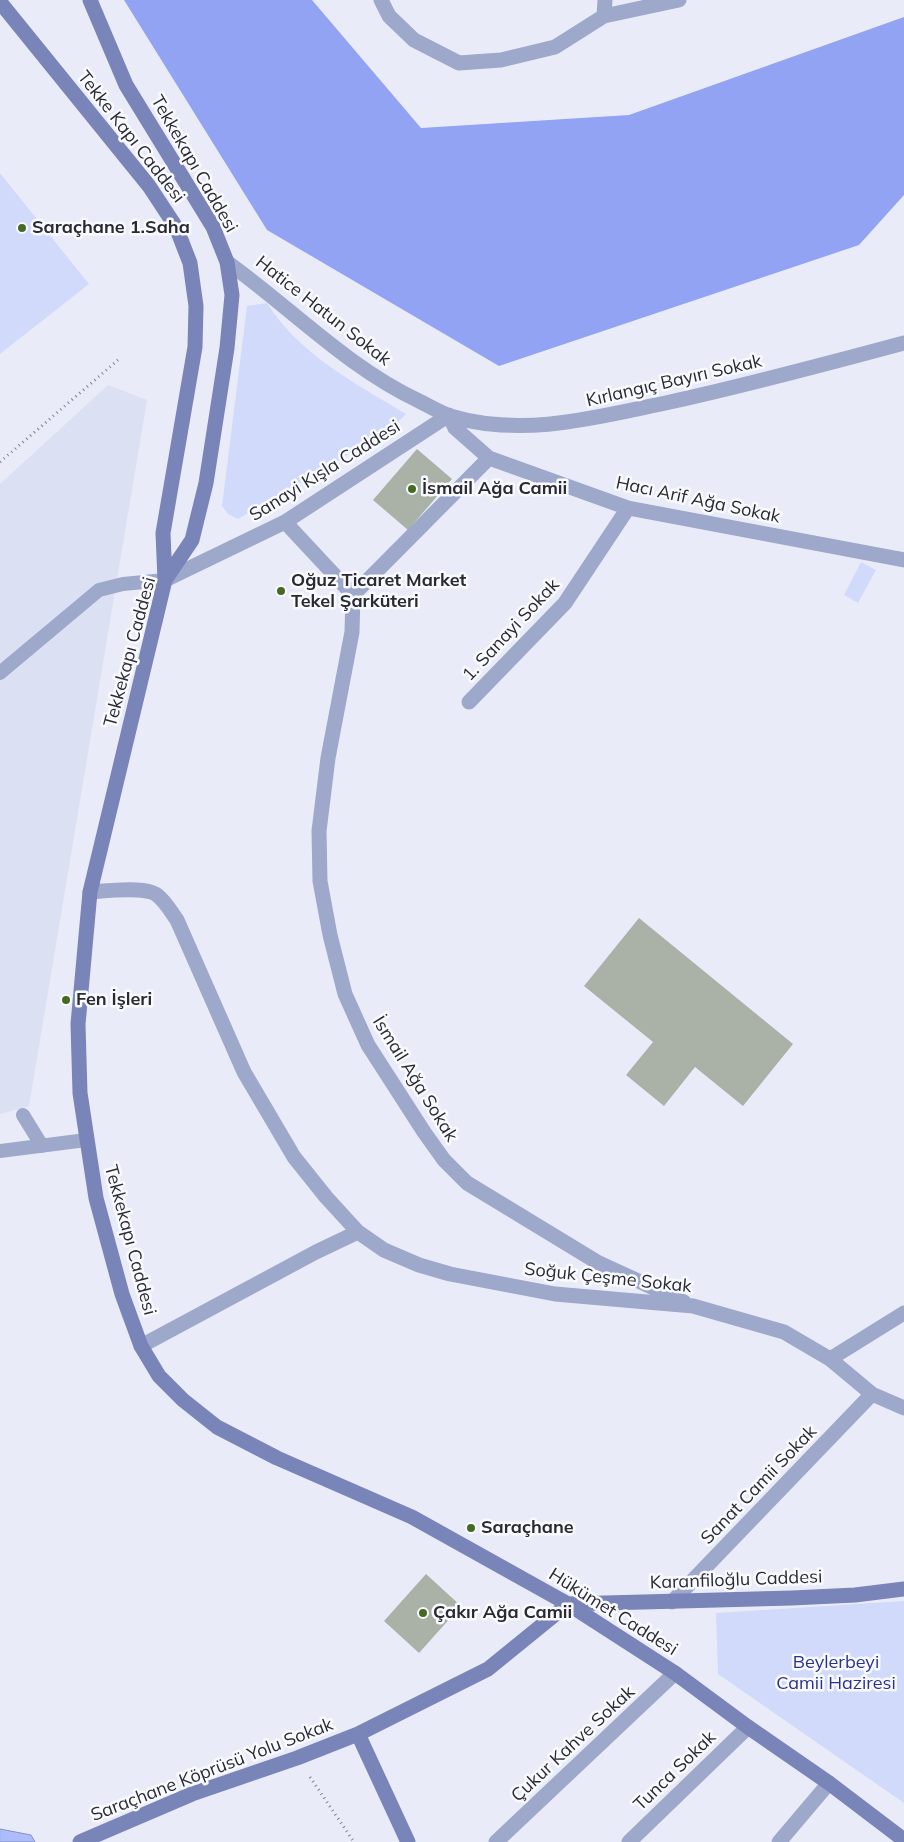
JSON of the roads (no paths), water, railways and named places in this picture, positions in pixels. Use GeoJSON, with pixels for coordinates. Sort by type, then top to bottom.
{"type":"FeatureCollection","features":[{"type":"Feature","properties":{"kind":"main road","name":"Tekkekapı Caddesi"},"geometry":{"type":"LineString","coordinates":[[90,0],[126,85],[213,227],[227,262],[232,295],[228,348],[206,483],[192,540],[165,580],[90,892],[78,1024],[80,1092],[96,1198],[122,1294],[141,1346]]}},
{"type":"Feature","properties":{"kind":"main road","name":"Tekke Kapı Caddesi"},"geometry":{"type":"LineString","coordinates":[[0,2],[149,186],[176,227],[190,264],[196,306],[196,347],[163,533],[165,580]]}},
{"type":"Feature","properties":{"kind":"main road","name":"Hükümet Caddesi"},"geometry":{"type":"LineString","coordinates":[[141,1346],[159,1376],[183,1400],[217,1427],[277,1458],[412,1517],[568,1604],[675,1674],[829,1783],[904,1840]]}},
{"type":"Feature","properties":{"kind":"main road","name":"Karanfiloğlu Caddesi"},"geometry":{"type":"LineString","coordinates":[[568,1604],[855,1595],[904,1588]]}},
{"type":"Feature","properties":{"kind":"main road","name":"Saraçhane Köprüsü Yolu Sokak"},"geometry":{"type":"LineString","coordinates":[[80,1842],[192,1794],[297,1758],[358,1734],[488,1670],[568,1604]]}},
{"type":"Feature","properties":{"kind":"main road"},"geometry":{"type":"LineString","coordinates":[[358,1734],[408,1842]]}},
{"type":"Feature","properties":{"kind":"street"},"geometry":{"type":"LineString","coordinates":[[381,0],[389,16],[414,40],[459,63],[501,60],[555,47],[604,16],[679,0]]}},
{"type":"Feature","properties":{"kind":"street"},"geometry":{"type":"LineString","coordinates":[[604,16],[605,0]]}},
{"type":"Feature","properties":{"kind":"street","name":"Hatice Hatun Sokak"},"geometry":{"type":"LineString","coordinates":[[227,262],[254,281],[342,353],[398,391],[449,415]]}},
{"type":"Feature","properties":{"kind":"street","name":"Kırlangıç Bayırı Sokak"},"geometry":{"type":"LineString","coordinates":[[449,415],[504,426],[577,422],[735,388],[904,343]]}},
{"type":"Feature","properties":{"kind":"street","name":"Sanayi Kışla Caddesi"},"geometry":{"type":"LineString","coordinates":[[165,580],[285,522],[449,415]]}},
{"type":"Feature","properties":{"kind":"street","name":"Hacı Arif Ağa Sokak"},"geometry":{"type":"LineString","coordinates":[[449,415],[455,428],[489,458],[628,508],[904,560]]}},
{"type":"Feature","properties":{"kind":"street"},"geometry":{"type":"LineString","coordinates":[[285,522],[353,595],[489,458]]}},
{"type":"Feature","properties":{"kind":"street","name":"1. Sanayi Sokak"},"geometry":{"type":"LineString","coordinates":[[469,702],[565,603],[628,508]]}},
{"type":"Feature","properties":{"kind":"street","name":"İsmail Ağa Sokak"},"geometry":{"type":"LineString","coordinates":[[353,595],[352,632],[328,758],[319,831],[320,881],[330,935],[345,994],[368,1045],[444,1160],[467,1183],[597,1262],[692,1306]]}},
{"type":"Feature","properties":{"kind":"street","name":"Soğuk Çeşme Sokak"},"geometry":{"type":"LineString","coordinates":[[90,892],[145,890],[156,894],[167,905],[177,920],[244,1072],[294,1157],[326,1198],[358,1232],[384,1250],[420,1265],[450,1274],[555,1294],[692,1306],[784,1332],[830,1359],[872,1394],[904,1408]]}},
{"type":"Feature","properties":{"kind":"street"},"geometry":{"type":"LineString","coordinates":[[141,1346],[316,1252],[358,1232]]}},
{"type":"Feature","properties":{"kind":"street"},"geometry":{"type":"LineString","coordinates":[[830,1359],[904,1313]]}},
{"type":"Feature","properties":{"kind":"street","name":"Sanat Camii Sokak"},"geometry":{"type":"LineString","coordinates":[[672,1602],[872,1394]]}},
{"type":"Feature","properties":{"kind":"street","name":"Çukur Kahve Sokak"},"geometry":{"type":"LineString","coordinates":[[496,1842],[675,1674]]}},
{"type":"Feature","properties":{"kind":"street","name":"Tunca Sokak"},"geometry":{"type":"LineString","coordinates":[[629,1842],[748,1727]]}},
{"type":"Feature","properties":{"kind":"street"},"geometry":{"type":"LineString","coordinates":[[779,1842],[829,1783]]}},
{"type":"Feature","properties":{"kind":"lane"},"geometry":{"type":"LineString","coordinates":[[0,673],[99,590],[123,584],[165,580]]}},
{"type":"Feature","properties":{"kind":"lane"},"geometry":{"type":"LineString","coordinates":[[23,1115],[42,1146]]}},
{"type":"Feature","properties":{"kind":"lane"},"geometry":{"type":"LineString","coordinates":[[0,1151],[86,1140]]}},
{"type":"Feature","properties":{"kind":"place","name":"Saraçhane 1.Saha"},"geometry":{"type":"Point","coordinates":[22,228]}},
{"type":"Feature","properties":{"kind":"place","name":"İsmail Ağa Camii"},"geometry":{"type":"Point","coordinates":[412,489]}},
{"type":"Feature","properties":{"kind":"place","name":"Oğuz Ticaret Market Tekel Şarküteri"},"geometry":{"type":"Point","coordinates":[281,591]}},
{"type":"Feature","properties":{"kind":"place","name":"Fen İşleri"},"geometry":{"type":"Point","coordinates":[66,1000]}},
{"type":"Feature","properties":{"kind":"place","name":"Saraçhane"},"geometry":{"type":"Point","coordinates":[471,1528]}},
{"type":"Feature","properties":{"kind":"place","name":"Çakır Ağa Camii"},"geometry":{"type":"Point","coordinates":[423,1613]}},
{"type":"Feature","properties":{"kind":"park label","name":"Beylerbeyi Camii Haziresi"},"geometry":{"type":"Point","coordinates":[836,1674]}}]}
